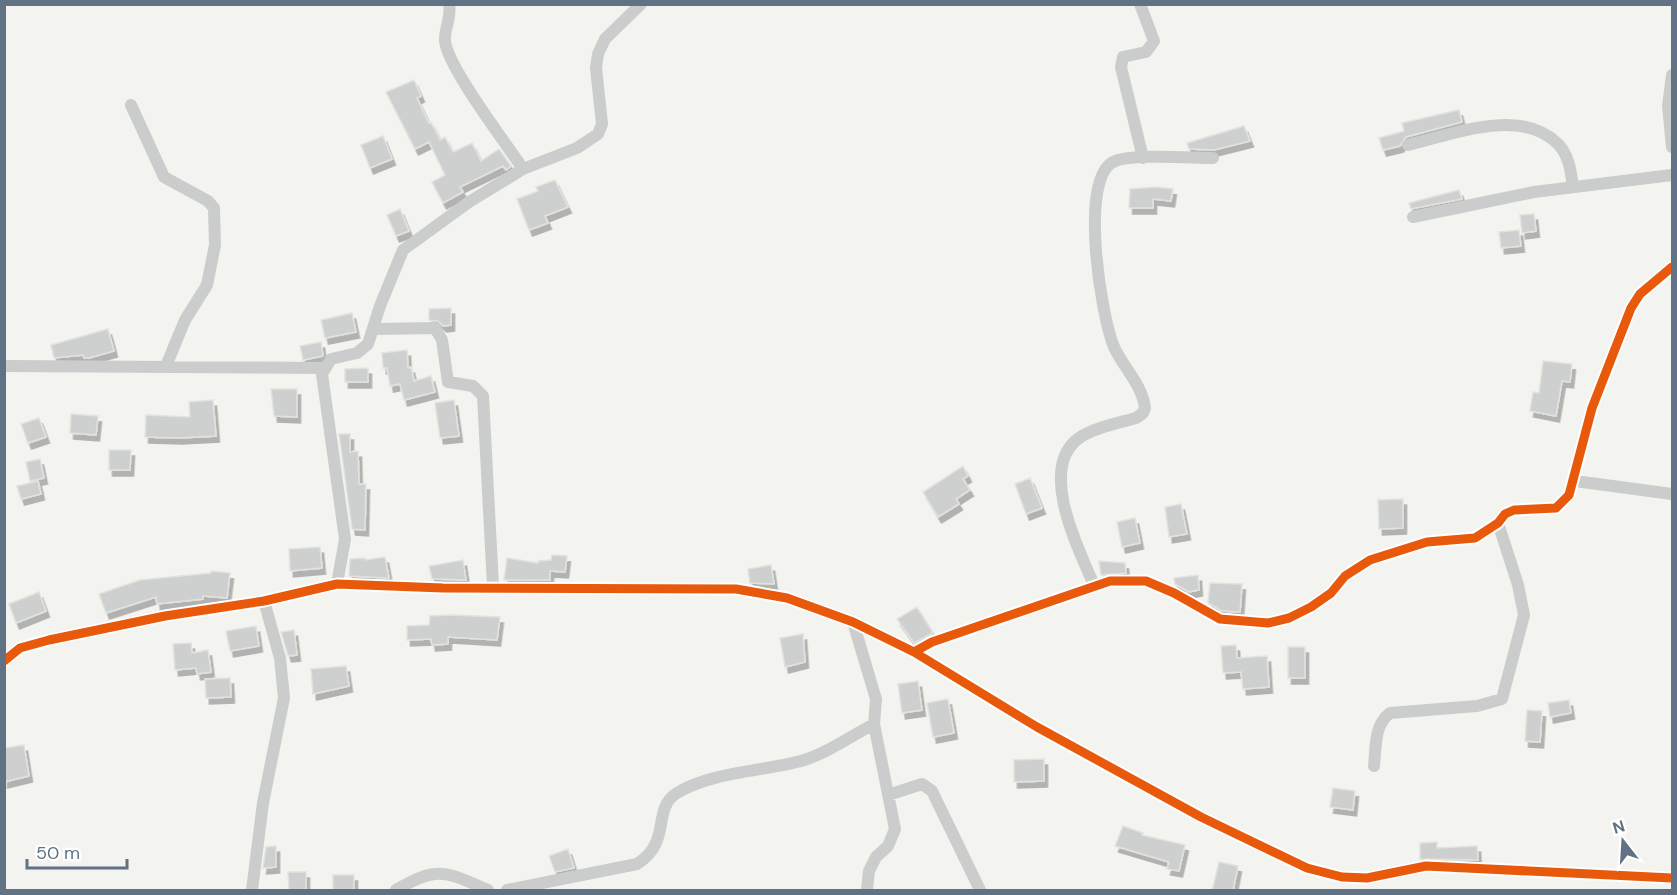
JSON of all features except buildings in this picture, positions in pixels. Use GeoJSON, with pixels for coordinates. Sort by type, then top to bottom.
{"type":"FeatureCollection","features":[{"type":"Feature","properties":{"kind":"street"},"geometry":{"type":"LineString","coordinates":[[450,4],[445,40],[448,51],[474,98],[523,169]]}},
{"type":"Feature","properties":{"kind":"street"},"geometry":{"type":"LineString","coordinates":[[337,584],[345,538],[322,374],[324,368],[331,359],[357,353],[368,344],[375,329],[380,306],[403,250],[469,202],[523,169],[577,148],[598,134],[602,124],[596,68],[598,54],[604,39],[641,4]]}},
{"type":"Feature","properties":{"kind":"street"},"geometry":{"type":"LineString","coordinates":[[1140,4],[1154,41],[1146,52],[1123,57],[1121,67],[1143,158]]}},
{"type":"Feature","properties":{"kind":"street"},"geometry":{"type":"LineString","coordinates":[[1672,75],[1668,106],[1672,147]]}},
{"type":"Feature","properties":{"kind":"street"},"geometry":{"type":"LineString","coordinates":[[132,105],[164,177],[208,201],[214,208],[215,245],[207,285],[185,320],[166,366]]}},
{"type":"Feature","properties":{"kind":"street"},"geometry":{"type":"LineString","coordinates":[[1408,145],[1490,127],[1524,127],[1542,132],[1559,144],[1570,166],[1573,187]]}},
{"type":"Feature","properties":{"kind":"street"},"geometry":{"type":"LineString","coordinates":[[1094,585],[1069,525],[1062,497],[1062,467],[1066,452],[1079,438],[1136,418],[1144,411],[1144,402],[1130,370],[1115,348],[1095,249],[1096,201],[1105,168],[1117,160],[1213,158]]}},
{"type":"Feature","properties":{"kind":"street"},"geometry":{"type":"LineString","coordinates":[[1413,217],[1534,192],[1672,175]]}},
{"type":"Feature","properties":{"kind":"street"},"geometry":{"type":"LineString","coordinates":[[914,652],[932,642],[1011,617],[1110,581],[1146,581],[1220,618],[1268,623],[1289,618],[1311,607],[1331,594],[1345,576],[1370,560],[1427,542],[1475,538],[1498,523],[1505,514],[1514,510],[1556,508],[1569,495],[1575,481],[1592,408],[1631,308],[1640,294],[1672,267]]}},
{"type":"Feature","properties":{"kind":"street"},"geometry":{"type":"LineString","coordinates":[[375,329],[435,328],[442,339],[448,382],[473,386],[483,396],[493,586]]}},
{"type":"Feature","properties":{"kind":"street"},"geometry":{"type":"LineString","coordinates":[[4,366],[324,368]]}},
{"type":"Feature","properties":{"kind":"street"},"geometry":{"type":"LineString","coordinates":[[1575,481],[1672,494]]}},
{"type":"Feature","properties":{"kind":"street"},"geometry":{"type":"LineString","coordinates":[[1374,766],[1378,728],[1381,720],[1390,713],[1477,706],[1502,699],[1524,615],[1518,585],[1498,523]]}},
{"type":"Feature","properties":{"kind":"street"},"geometry":{"type":"LineString","coordinates":[[4,660],[20,648],[49,640],[165,616],[264,601],[337,584],[443,588],[493,586],[730,588],[787,598],[853,622],[914,652],[1037,727],[1170,801],[1307,868],[1342,877],[1367,878],[1426,866],[1672,878]]}},
{"type":"Feature","properties":{"kind":"street"},"geometry":{"type":"LineString","coordinates":[[252,891],[263,803],[284,698],[280,658],[264,601]]}},
{"type":"Feature","properties":{"kind":"street"},"geometry":{"type":"LineString","coordinates":[[853,622],[876,699],[874,724],[895,828],[888,846],[876,858],[868,871],[867,891]]}},
{"type":"Feature","properties":{"kind":"street"},"geometry":{"type":"LineString","coordinates":[[507,891],[637,864],[651,856],[657,845],[666,802],[678,792],[730,774],[803,761],[874,724]]}},
{"type":"Feature","properties":{"kind":"street"},"geometry":{"type":"LineString","coordinates":[[888,795],[922,784],[932,790],[980,891]]}},
{"type":"Feature","properties":{"kind":"street"},"geometry":{"type":"LineString","coordinates":[[396,891],[433,873],[450,873],[488,891]]}},
{"type":"Feature","properties":{"kind":"cycle path"},"geometry":{"type":"LineString","coordinates":[[4,661],[20,648],[49,640],[165,616],[264,601],[337,584],[443,588],[736,589],[787,598],[853,622],[914,652],[932,642],[1110,581],[1146,581],[1174,593],[1220,619],[1268,623],[1289,618],[1311,607],[1331,593],[1345,576],[1370,560],[1427,542],[1475,538],[1498,523],[1505,514],[1514,510],[1556,508],[1569,495],[1592,408],[1631,308],[1640,294],[1672,267]]}},
{"type":"Feature","properties":{"kind":"cycle path"},"geometry":{"type":"LineString","coordinates":[[914,652],[1037,727],[1201,817],[1307,868],[1342,877],[1367,878],[1426,866],[1672,878]]}}]}
